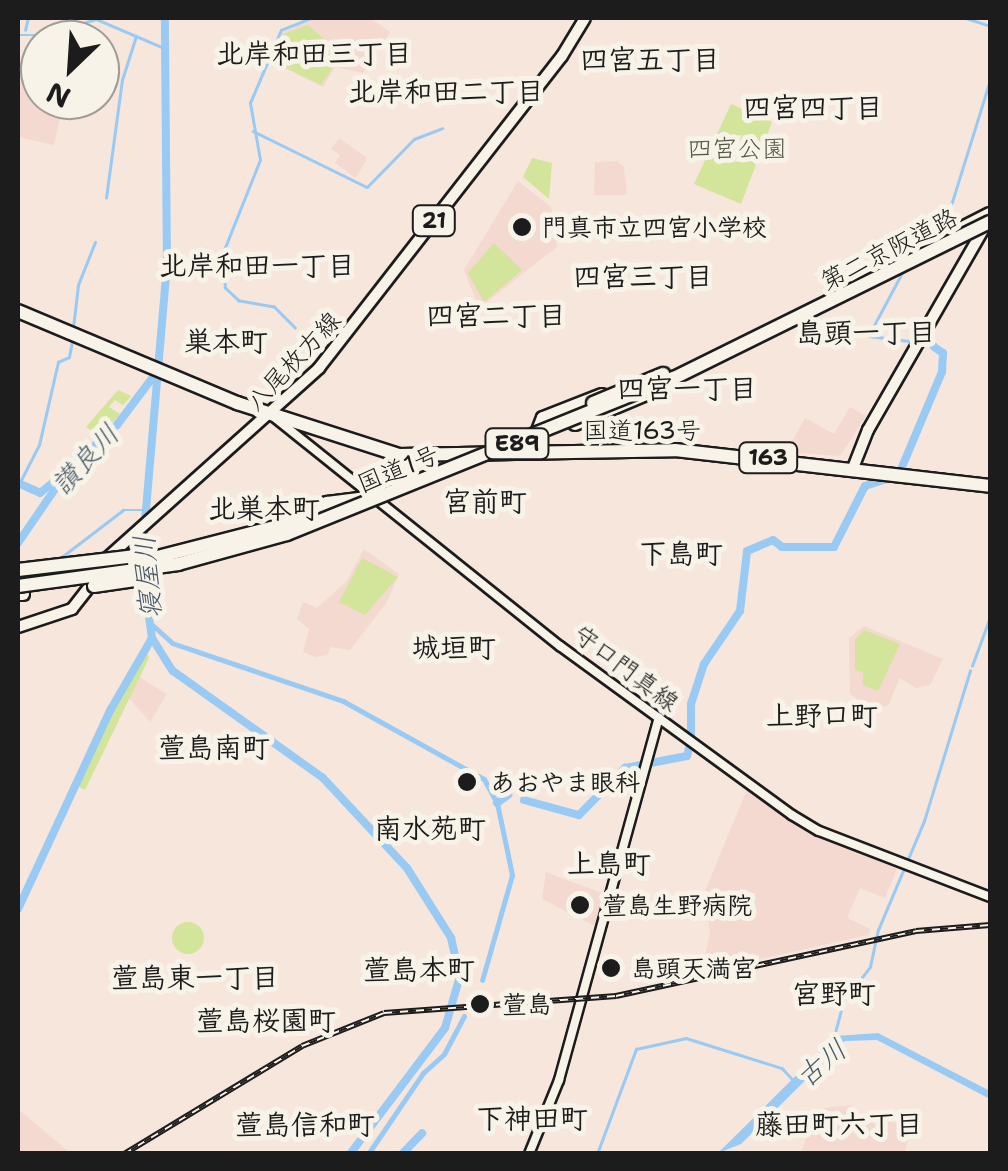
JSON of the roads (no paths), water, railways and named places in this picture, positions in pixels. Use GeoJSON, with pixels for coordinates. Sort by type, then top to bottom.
{"type":"FeatureCollection","features":[{"type":"Feature","properties":{"kind":"highway","name":"国道1号"},"geometry":{"type":"LineString","coordinates":[[21,584],[135,568],[271,536],[737,350],[990,219]]}},
{"type":"Feature","properties":{"kind":"highway","name":"第二京阪道路"},"geometry":{"type":"LineString","coordinates":[[21,584],[271,536],[734,344],[990,219]]}},
{"type":"Feature","properties":{"kind":"highway","name":"第二京阪道路"},"geometry":{"type":"LineString","coordinates":[[21,584],[146,570],[255,544],[674,378],[990,219]]}},
{"type":"Feature","properties":{"kind":"highway","name":"国道1号"},"geometry":{"type":"LineString","coordinates":[[135,568],[364,498],[873,278]]}},
{"type":"Feature","properties":{"kind":"highway","name":"国道163号"},"geometry":{"type":"LineString","coordinates":[[18,309],[274,413],[354,439],[422,454],[676,447],[990,484]]}},
{"type":"Feature","properties":{"kind":"highway"},"geometry":{"type":"LineString","coordinates":[[531,451],[540,438],[737,350]]}},
{"type":"Feature","properties":{"kind":"highway"},"geometry":{"type":"LineString","coordinates":[[531,451],[543,418],[639,382]]}},
{"type":"Feature","properties":{"kind":"highway","name":"国道163号"},"geometry":{"type":"LineString","coordinates":[[274,413],[287,424],[422,454]]}},
{"type":"Feature","properties":{"kind":"highway"},"geometry":{"type":"LineString","coordinates":[[271,536],[342,517],[382,498],[411,482],[422,454]]}},
{"type":"Feature","properties":{"kind":"highway"},"geometry":{"type":"LineString","coordinates":[[197,550],[327,502],[382,498]]}},
{"type":"Feature","properties":{"kind":"main road","name":"八尾枚方線"},"geometry":{"type":"LineString","coordinates":[[18,626],[72,610],[136,527],[274,413],[346,334],[562,56],[585,18]]}},
{"type":"Feature","properties":{"kind":"main road"},"geometry":{"type":"LineString","coordinates":[[855,467],[868,430],[990,219]]}},
{"type":"Feature","properties":{"kind":"main road","name":"守口門真線"},"geometry":{"type":"LineString","coordinates":[[287,424],[659,718],[818,831],[990,897]]}},
{"type":"Feature","properties":{"kind":"main road"},"geometry":{"type":"LineString","coordinates":[[528,1154],[559,1080],[659,718]]}},
{"type":"Feature","properties":{"kind":"water","name":"古川"},"geometry":{"type":"Polygon","coordinates":[[[878,1033],[990,1091],[990,1099],[877,1040],[845,1041],[741,1144],[718,1153],[836,1036],[878,1033]]]}},
{"type":"Feature","properties":{"kind":"waterway","name":"寝屋川"},"geometry":{"type":"LineString","coordinates":[[142,556],[167,267],[165,18]]}},
{"type":"Feature","properties":{"kind":"waterway"},"geometry":{"type":"LineString","coordinates":[[295,328],[274,307],[239,301],[225,288],[222,255],[260,160],[250,103],[281,30],[311,18]]}},
{"type":"Feature","properties":{"kind":"waterway"},"geometry":{"type":"LineString","coordinates":[[966,18],[990,26]]}},
{"type":"Feature","properties":{"kind":"waterway"},"geometry":{"type":"LineString","coordinates":[[18,35],[44,35],[96,19],[164,48]]}},
{"type":"Feature","properties":{"kind":"waterway"},"geometry":{"type":"LineString","coordinates":[[106,198],[122,80],[136,36]]}},
{"type":"Feature","properties":{"kind":"waterway"},"geometry":{"type":"LineString","coordinates":[[915,247],[952,202],[990,80]]}},
{"type":"Feature","properties":{"kind":"waterway"},"geometry":{"type":"LineString","coordinates":[[253,131],[367,187],[414,139],[442,128]]}},
{"type":"Feature","properties":{"kind":"waterway"},"geometry":{"type":"LineString","coordinates":[[73,328],[78,285],[95,242]]}},
{"type":"Feature","properties":{"kind":"waterway"},"geometry":{"type":"LineString","coordinates":[[903,272],[869,336],[909,341]]}},
{"type":"Feature","properties":{"kind":"waterway"},"geometry":{"type":"LineString","coordinates":[[19,484],[39,445],[58,362],[69,357],[72,342]]}},
{"type":"Feature","properties":{"kind":"waterway"},"geometry":{"type":"LineString","coordinates":[[902,467],[942,372],[943,353],[934,347]]}},
{"type":"Feature","properties":{"kind":"waterway","name":"讃良川"},"geometry":{"type":"LineString","coordinates":[[18,543],[68,470],[117,425],[153,377]]}},
{"type":"Feature","properties":{"kind":"waterway"},"geometry":{"type":"LineString","coordinates":[[18,483],[40,493],[60,477]]}},
{"type":"Feature","properties":{"kind":"waterway"},"geometry":{"type":"LineString","coordinates":[[691,737],[691,704],[704,664],[740,611],[747,551],[773,540],[782,547],[834,547],[865,486],[893,477]]}},
{"type":"Feature","properties":{"kind":"waterway"},"geometry":{"type":"LineString","coordinates":[[59,559],[123,510],[143,510]]}},
{"type":"Feature","properties":{"kind":"waterway","name":"寝屋川"},"geometry":{"type":"LineString","coordinates":[[143,575],[152,638],[173,671],[323,778],[407,868],[451,938],[460,976],[445,1028],[350,1154]]}},
{"type":"Feature","properties":{"kind":"waterway"},"geometry":{"type":"LineString","coordinates":[[972,666],[990,617]]}},
{"type":"Feature","properties":{"kind":"waterway"},"geometry":{"type":"LineString","coordinates":[[149,622],[172,643],[343,701],[484,779],[497,803],[512,875],[482,980]]}},
{"type":"Feature","properties":{"kind":"waterway"},"geometry":{"type":"LineString","coordinates":[[18,909],[111,709],[152,638]]}},
{"type":"Feature","properties":{"kind":"waterway","name":"古川"},"geometry":{"type":"LineString","coordinates":[[833,1040],[843,1002],[870,967],[878,930],[924,821],[970,671]]}},
{"type":"Feature","properties":{"kind":"waterway"},"geometry":{"type":"LineString","coordinates":[[524,800],[579,815],[625,768],[687,756],[690,745]]}},
{"type":"Feature","properties":{"kind":"waterway"},"geometry":{"type":"LineString","coordinates":[[497,803],[508,795]]}},
{"type":"Feature","properties":{"kind":"waterway"},"geometry":{"type":"LineString","coordinates":[[368,1154],[423,1073],[444,1054],[464,1016]]}},
{"type":"Feature","properties":{"kind":"waterway","name":"古川"},"geometry":{"type":"LineString","coordinates":[[597,1154],[636,1049],[686,1038],[782,1068],[795,1082]]}},
{"type":"Feature","properties":{"kind":"waterway"},"geometry":{"type":"LineString","coordinates":[[402,1154],[422,1133]]}},
{"type":"Feature","properties":{"kind":"waterway"},"geometry":{"type":"LineString","coordinates":[[533,1152],[543,1154]]}},
{"type":"Feature","properties":{"kind":"railway"},"geometry":{"type":"LineString","coordinates":[[124,1154],[302,1046],[384,1013],[616,996],[916,931],[990,925]]}},
{"type":"Feature","properties":{"kind":"place","name":"門真市立四宮小学校"},"geometry":{"type":"Point","coordinates":[522,227]}},
{"type":"Feature","properties":{"kind":"place","name":"あおやま眼科"},"geometry":{"type":"Point","coordinates":[467,782]}},
{"type":"Feature","properties":{"kind":"place","name":"萱島生野病院"},"geometry":{"type":"Point","coordinates":[580,905]}},
{"type":"Feature","properties":{"kind":"place","name":"島頭天満宮"},"geometry":{"type":"Point","coordinates":[611,968]}},
{"type":"Feature","properties":{"kind":"place","name":"萱島"},"geometry":{"type":"Point","coordinates":[480,1004]}},
{"type":"Feature","properties":{"kind":"district","name":"北岸和田三丁目"},"geometry":{"type":"Point","coordinates":[314,53]}},
{"type":"Feature","properties":{"kind":"district","name":"四宮五丁目"},"geometry":{"type":"Point","coordinates":[650,59]}},
{"type":"Feature","properties":{"kind":"district","name":"北岸和田二丁目"},"geometry":{"type":"Point","coordinates":[446,91]}},
{"type":"Feature","properties":{"kind":"district","name":"四宮四丁目"},"geometry":{"type":"Point","coordinates":[813,107]}},
{"type":"Feature","properties":{"kind":"district","name":"北岸和田一丁目"},"geometry":{"type":"Point","coordinates":[257,265]}},
{"type":"Feature","properties":{"kind":"district","name":"四宮三丁目"},"geometry":{"type":"Point","coordinates":[643,276]}},
{"type":"Feature","properties":{"kind":"district","name":"四宮二丁目"},"geometry":{"type":"Point","coordinates":[496,315]}},
{"type":"Feature","properties":{"kind":"district","name":"島頭一丁目"},"geometry":{"type":"Point","coordinates":[866,332]}},
{"type":"Feature","properties":{"kind":"district","name":"巣本町"},"geometry":{"type":"Point","coordinates":[226,341]}},
{"type":"Feature","properties":{"kind":"district","name":"四宮一丁目"},"geometry":{"type":"Point","coordinates":[687,388]}},
{"type":"Feature","properties":{"kind":"district","name":"宮前町"},"geometry":{"type":"Point","coordinates":[485,501]}},
{"type":"Feature","properties":{"kind":"district","name":"北巣本町"},"geometry":{"type":"Point","coordinates":[264,508]}},
{"type":"Feature","properties":{"kind":"district","name":"下島町"},"geometry":{"type":"Point","coordinates":[681,553]}},
{"type":"Feature","properties":{"kind":"district","name":"城垣町"},"geometry":{"type":"Point","coordinates":[454,647]}},
{"type":"Feature","properties":{"kind":"district","name":"上野口町"},"geometry":{"type":"Point","coordinates":[822,715]}},
{"type":"Feature","properties":{"kind":"district","name":"萱島南町"},"geometry":{"type":"Point","coordinates":[214,747]}},
{"type":"Feature","properties":{"kind":"district","name":"南水苑町"},"geometry":{"type":"Point","coordinates":[430,828]}},
{"type":"Feature","properties":{"kind":"district","name":"上島町"},"geometry":{"type":"Point","coordinates":[609,863]}},
{"type":"Feature","properties":{"kind":"district","name":"萱島本町"},"geometry":{"type":"Point","coordinates":[419,969]}},
{"type":"Feature","properties":{"kind":"district","name":"萱島東一丁目"},"geometry":{"type":"Point","coordinates":[195,977]}},
{"type":"Feature","properties":{"kind":"district","name":"宮野町"},"geometry":{"type":"Point","coordinates":[834,993]}},
{"type":"Feature","properties":{"kind":"district","name":"萱島桜園町"},"geometry":{"type":"Point","coordinates":[266,1020]}},
{"type":"Feature","properties":{"kind":"district","name":"下神田町"},"geometry":{"type":"Point","coordinates":[532,1118]}},
{"type":"Feature","properties":{"kind":"district","name":"萱島信和町"},"geometry":{"type":"Point","coordinates":[305,1124]}},
{"type":"Feature","properties":{"kind":"district","name":"藤田町六丁目"},"geometry":{"type":"Point","coordinates":[839,1124]}},
{"type":"Feature","properties":{"kind":"park label","name":"四宮公園"},"geometry":{"type":"Point","coordinates":[737,148]}}]}
